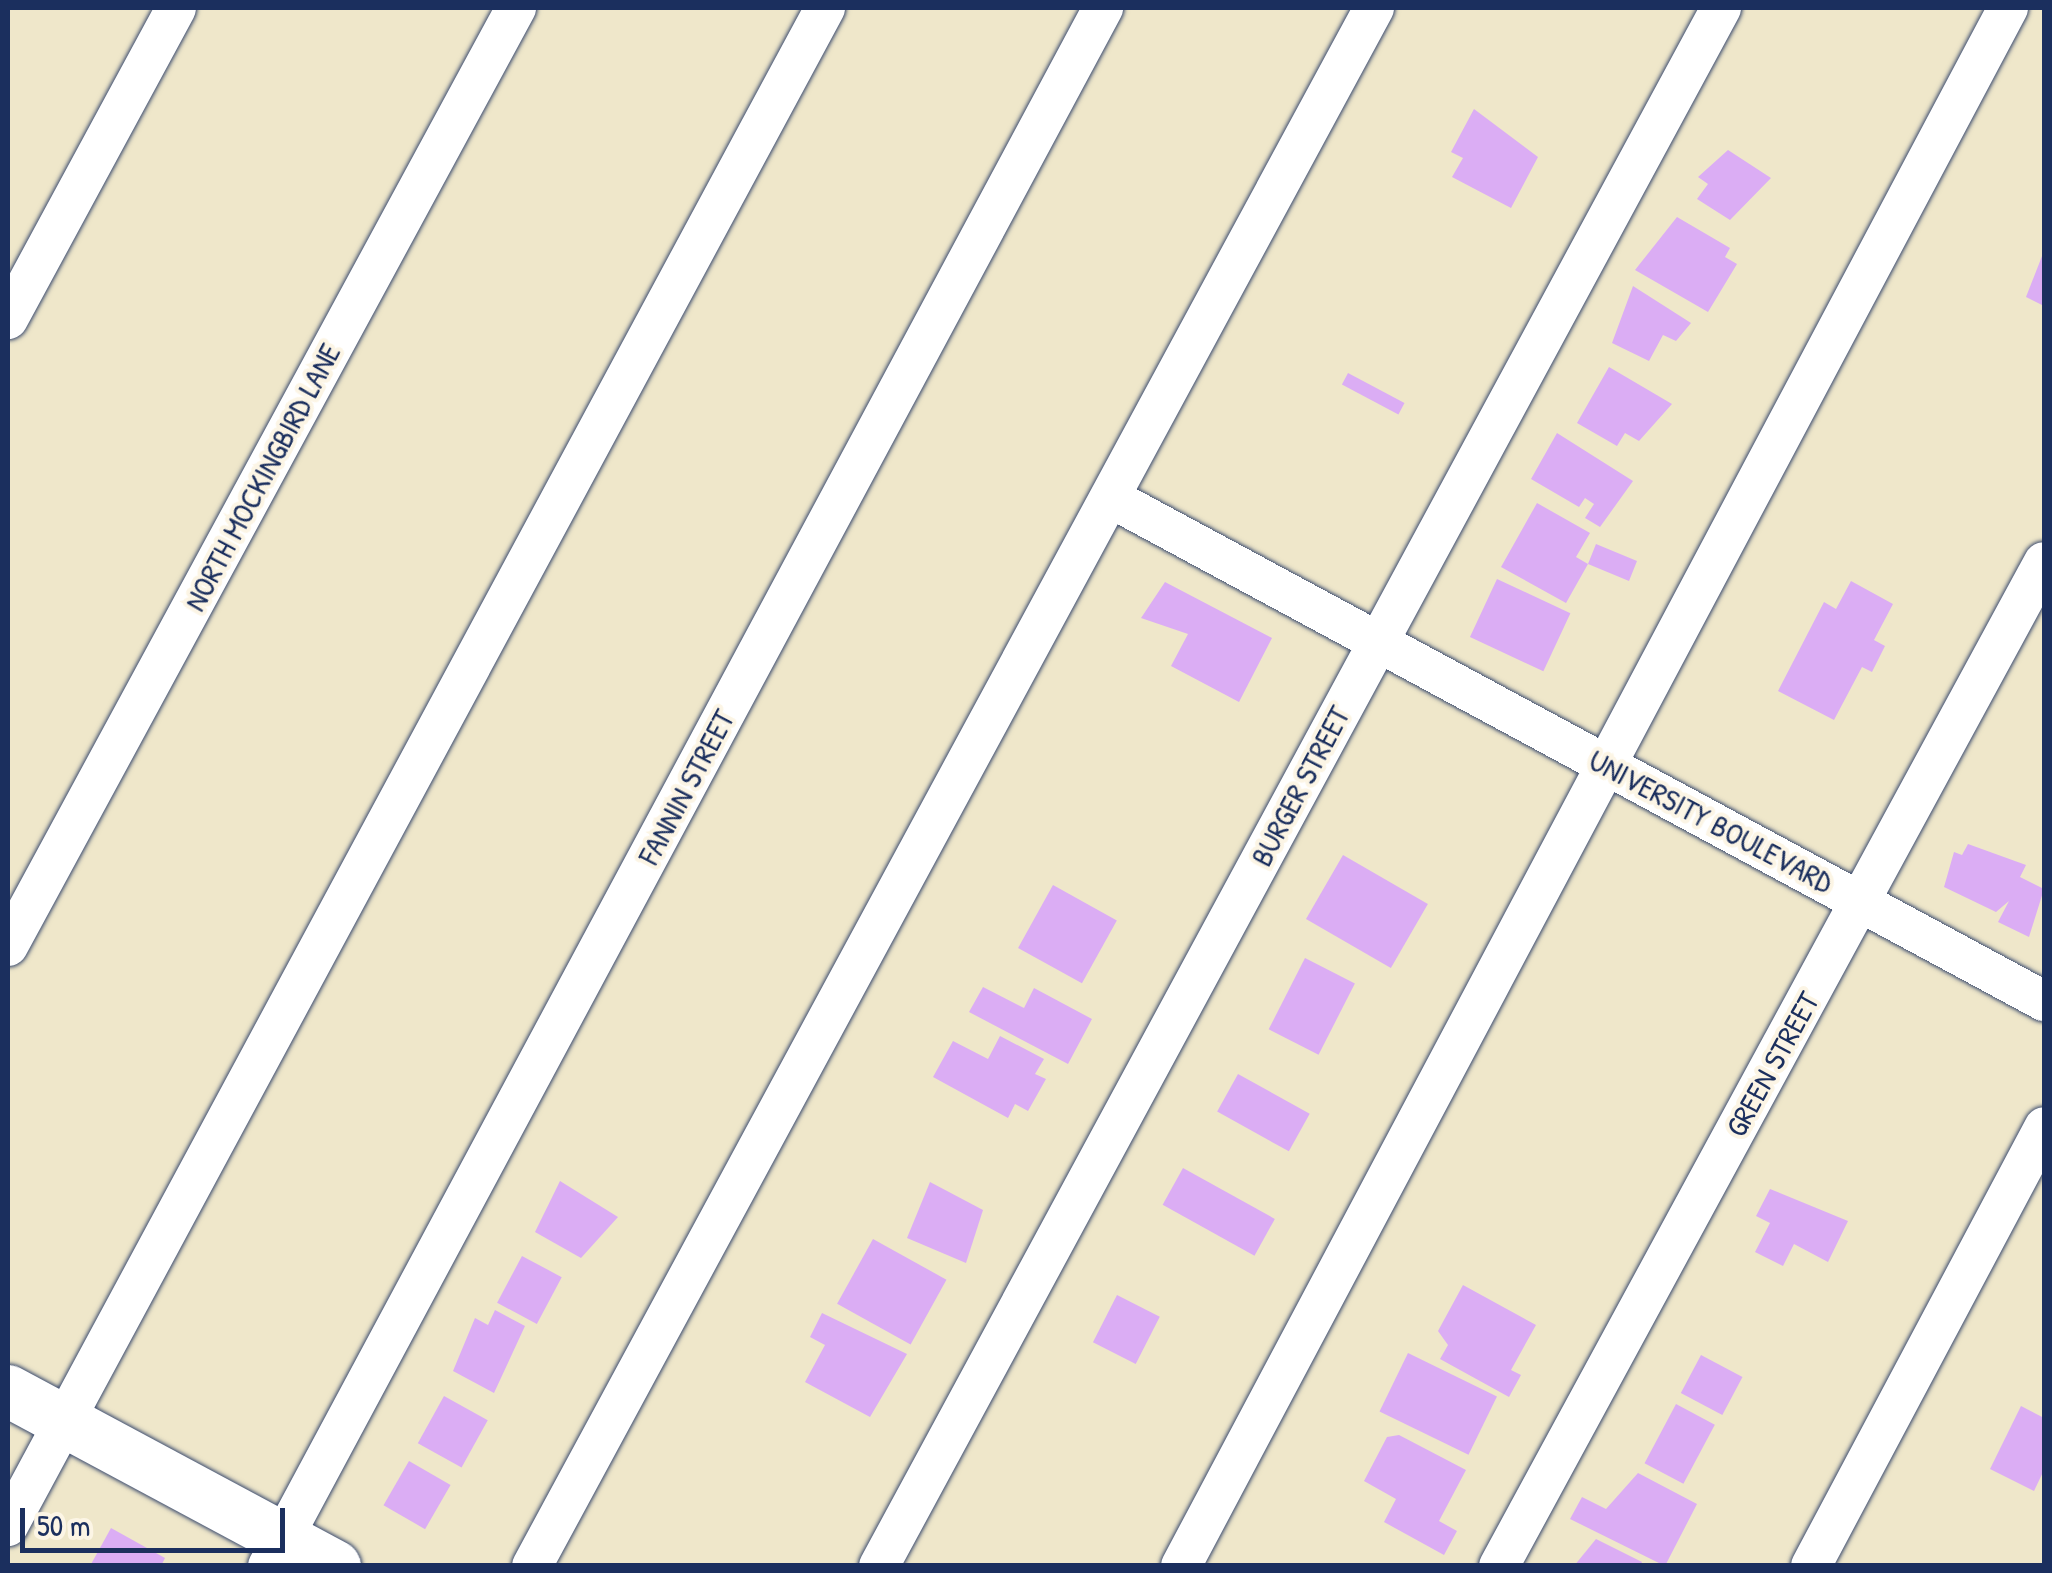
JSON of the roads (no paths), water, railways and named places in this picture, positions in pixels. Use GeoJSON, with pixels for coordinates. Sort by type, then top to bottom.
{"type":"FeatureCollection","features":[{"type":"Feature","properties":{"kind":"main road"},"geometry":{"type":"LineString","coordinates":[[8,1391],[276,1552],[335,1566]]}},
{"type":"Feature","properties":{"kind":"street"},"geometry":{"type":"LineString","coordinates":[[8,319],[176,8]]}},
{"type":"Feature","properties":{"kind":"street","name":"NORTH MOCKINGBIRD LANE"},"geometry":{"type":"LineString","coordinates":[[8,946],[516,8]]}},
{"type":"Feature","properties":{"kind":"street"},"geometry":{"type":"LineString","coordinates":[[8,1526],[825,8]]}},
{"type":"Feature","properties":{"kind":"street","name":"FANNIN STREET"},"geometry":{"type":"LineString","coordinates":[[276,1552],[1103,8]]}},
{"type":"Feature","properties":{"kind":"street"},"geometry":{"type":"LineString","coordinates":[[532,1566],[1374,8]]}},
{"type":"Feature","properties":{"kind":"street","name":"BURGER STREET"},"geometry":{"type":"LineString","coordinates":[[879,1566],[1721,8]]}},
{"type":"Feature","properties":{"kind":"street"},"geometry":{"type":"LineString","coordinates":[[1182,1566],[2008,8]]}},
{"type":"Feature","properties":{"kind":"street","name":"UNIVERSITY BOULEVARD"},"geometry":{"type":"LineString","coordinates":[[1111,498],[2044,1000]]}},
{"type":"Feature","properties":{"kind":"street","name":"GREEN STREET"},"geometry":{"type":"LineString","coordinates":[[1500,1566],[2044,562]]}},
{"type":"Feature","properties":{"kind":"street"},"geometry":{"type":"LineString","coordinates":[[1811,1566],[2044,1126]]}}]}
